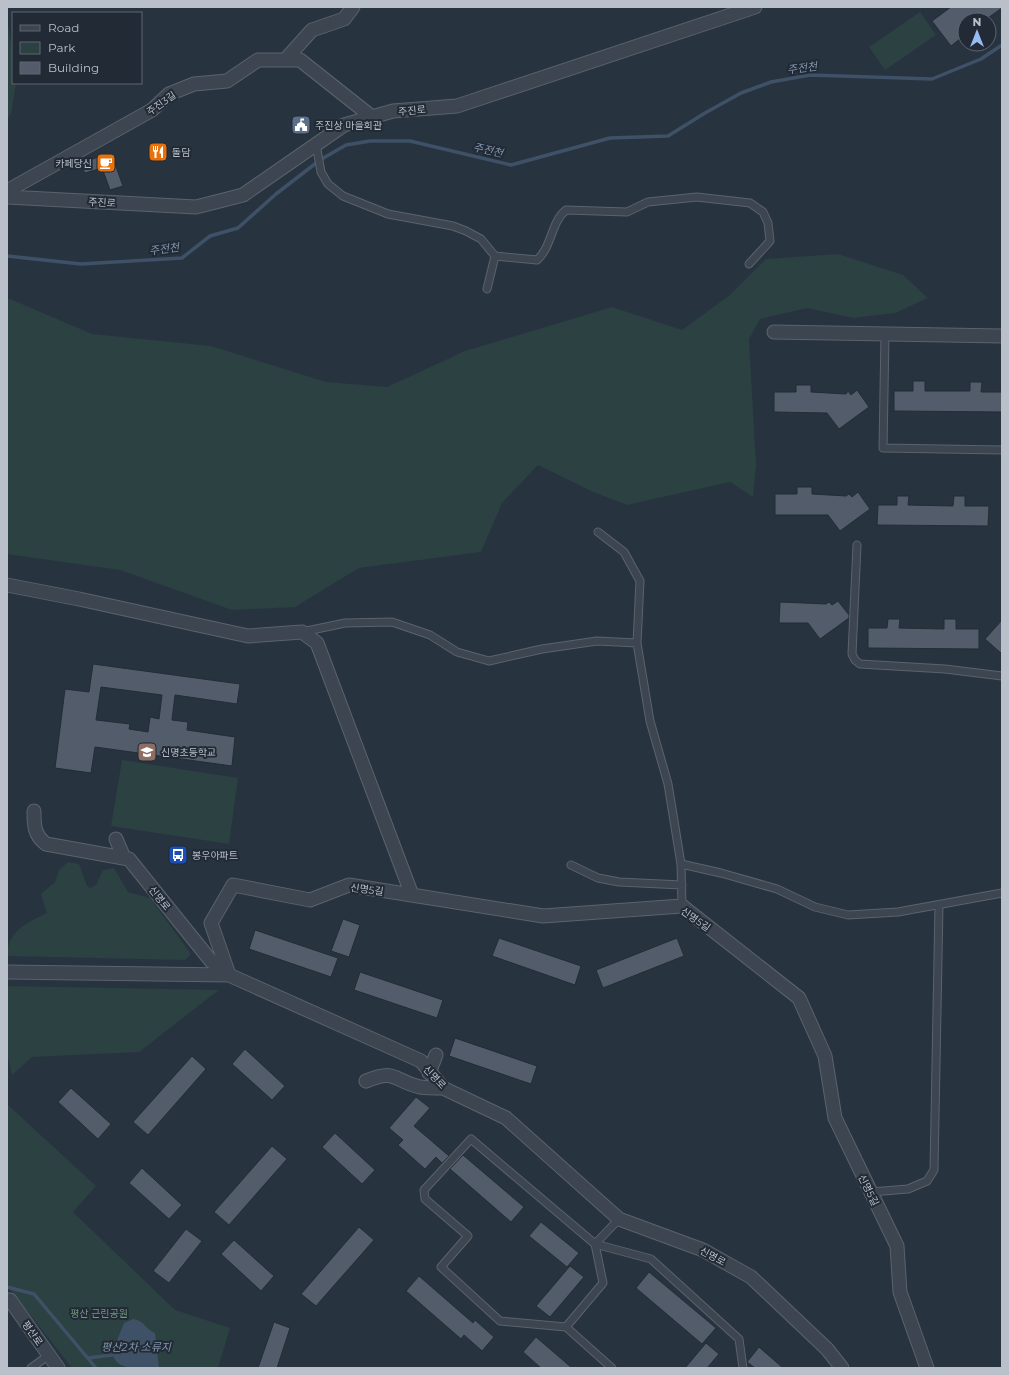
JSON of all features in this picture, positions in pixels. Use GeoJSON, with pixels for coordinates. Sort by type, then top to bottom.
{"type":"FeatureCollection","features":[{"type":"Feature","properties":{"kind":"street"},"geometry":{"type":"LineString","coordinates":[[285,60],[312,30],[344,19],[353,7]]}},
{"type":"Feature","properties":{"kind":"street","name":"주진로"},"geometry":{"type":"LineString","coordinates":[[7,197],[196,207],[243,195],[317,148],[344,125],[393,111],[457,106],[755,7]]}},
{"type":"Feature","properties":{"kind":"street","name":"주진3길"},"geometry":{"type":"LineString","coordinates":[[7,191],[152,110],[169,94],[194,84],[226,81],[258,60],[300,60],[372,117]]}},
{"type":"Feature","properties":{"kind":"street"},"geometry":{"type":"LineString","coordinates":[[774,332],[1002,336]]}},
{"type":"Feature","properties":{"kind":"street"},"geometry":{"type":"LineString","coordinates":[[7,585],[79,599],[248,636],[302,632],[317,643],[412,895]]}},
{"type":"Feature","properties":{"kind":"street"},"geometry":{"type":"LineString","coordinates":[[34,811],[35,831],[46,844],[124,858]]}},
{"type":"Feature","properties":{"kind":"street"},"geometry":{"type":"LineString","coordinates":[[116,839],[124,858]]}},
{"type":"Feature","properties":{"kind":"street","name":"신명로"},"geometry":{"type":"LineString","coordinates":[[124,858],[129,859],[211,961],[229,975],[421,1061],[443,1088],[506,1118],[619,1219],[703,1250],[751,1277],[827,1349],[842,1368]]}},
{"type":"Feature","properties":{"kind":"street","name":"신명5길"},"geometry":{"type":"LineString","coordinates":[[229,975],[211,923],[233,885],[310,900],[349,885],[543,916],[682,906],[799,998],[826,1056],[835,1118],[897,1246],[900,1292],[927,1368]]}},
{"type":"Feature","properties":{"kind":"street"},"geometry":{"type":"LineString","coordinates":[[7,972],[229,975]]}},
{"type":"Feature","properties":{"kind":"street"},"geometry":{"type":"LineString","coordinates":[[429,1072],[436,1055]]}},
{"type":"Feature","properties":{"kind":"street"},"geometry":{"type":"LineString","coordinates":[[366,1081],[381,1075],[390,1075],[420,1087],[443,1088]]}},
{"type":"Feature","properties":{"kind":"street","name":"평산로"},"geometry":{"type":"LineString","coordinates":[[7,1300],[10,1300],[48,1356],[58,1368]]}},
{"type":"Feature","properties":{"kind":"lane"},"geometry":{"type":"LineString","coordinates":[[317,148],[320,169],[328,184],[343,196],[388,214],[452,226],[466,231],[481,239],[494,256],[537,260],[544,254],[560,216],[566,210],[627,212],[648,202],[697,197],[750,203],[762,212],[768,223],[770,241],[749,264]]}},
{"type":"Feature","properties":{"kind":"lane"},"geometry":{"type":"LineString","coordinates":[[487,289],[494,256]]}},
{"type":"Feature","properties":{"kind":"lane"},"geometry":{"type":"LineString","coordinates":[[885,334],[883,448],[1002,450]]}},
{"type":"Feature","properties":{"kind":"lane"},"geometry":{"type":"LineString","coordinates":[[598,532],[624,552],[640,580],[637,642],[650,721],[668,784],[682,864],[682,906]]}},
{"type":"Feature","properties":{"kind":"lane"},"geometry":{"type":"LineString","coordinates":[[857,545],[852,654],[855,660],[860,664],[945,669],[1002,676]]}},
{"type":"Feature","properties":{"kind":"lane"},"geometry":{"type":"LineString","coordinates":[[302,632],[345,623],[392,622],[430,635],[457,652],[489,661],[597,640],[637,642]]}},
{"type":"Feature","properties":{"kind":"lane"},"geometry":{"type":"LineString","coordinates":[[682,864],[721,873],[777,889],[815,907],[848,915],[898,912],[1002,893]]}},
{"type":"Feature","properties":{"kind":"lane"},"geometry":{"type":"LineString","coordinates":[[570,866],[598,878],[619,882],[682,885]]}},
{"type":"Feature","properties":{"kind":"lane"},"geometry":{"type":"LineString","coordinates":[[871,1192],[908,1189],[927,1181],[934,1170],[939,905]]}},
{"type":"Feature","properties":{"kind":"lane"},"geometry":{"type":"LineString","coordinates":[[612,1368],[566,1328],[500,1321],[442,1267],[468,1236],[425,1199],[424,1190],[471,1140],[595,1244],[651,1259],[739,1339],[743,1368]]}},
{"type":"Feature","properties":{"kind":"lane"},"geometry":{"type":"LineString","coordinates":[[595,1244],[619,1219]]}},
{"type":"Feature","properties":{"kind":"lane"},"geometry":{"type":"LineString","coordinates":[[566,1328],[603,1283],[595,1244]]}},
{"type":"Feature","properties":{"kind":"lane"},"geometry":{"type":"LineString","coordinates":[[31,1368],[48,1356]]}},
{"type":"Feature","properties":{"kind":"green space"},"geometry":{"type":"Polygon","coordinates":[[[920,12],[936,35],[885,70],[869,47],[920,12]]]}},
{"type":"Feature","properties":{"kind":"green space"},"geometry":{"type":"Polygon","coordinates":[[[7,19],[12,49],[12,84],[16,84],[11,114],[7,119],[7,19]]]}},
{"type":"Feature","properties":{"kind":"green space"},"geometry":{"type":"Polygon","coordinates":[[[838,254],[903,275],[928,298],[895,313],[853,318],[807,308],[760,319],[749,339],[756,465],[753,497],[730,482],[627,505],[591,491],[538,465],[502,503],[481,552],[359,568],[295,607],[232,610],[120,570],[7,554],[7,300],[10,299],[92,334],[211,346],[326,382],[387,387],[465,351],[612,307],[682,330],[730,295],[766,259],[838,254]]]}},
{"type":"Feature","properties":{"kind":"green space"},"geometry":{"type":"Polygon","coordinates":[[[122,760],[238,778],[229,844],[111,826],[122,760]]]}},
{"type":"Feature","properties":{"kind":"green space"},"geometry":{"type":"Polygon","coordinates":[[[68,862],[79,864],[87,886],[90,888],[96,885],[103,870],[114,868],[128,892],[150,898],[191,954],[185,960],[7,956],[10,940],[14,934],[32,920],[47,913],[41,894],[55,882],[59,870],[68,862]]]}},
{"type":"Feature","properties":{"kind":"green space"},"geometry":{"type":"Polygon","coordinates":[[[7,986],[219,990],[139,1052],[32,1057],[12,1075],[7,1053],[7,986]]]}},
{"type":"Feature","properties":{"kind":"green space","name":"평산 근린공원"},"geometry":{"type":"Polygon","coordinates":[[[7,1104],[96,1186],[73,1212],[175,1310],[230,1328],[218,1368],[72,1368],[10,1289],[7,1288],[7,1104]]]}},
{"type":"Feature","properties":{"kind":"water","name":"평산2차 소류지"},"geometry":{"type":"Polygon","coordinates":[[[133,1319],[140,1321],[149,1330],[155,1333],[159,1368],[128,1367],[121,1365],[116,1361],[113,1355],[112,1347],[116,1343],[124,1323],[133,1319]]]}},
{"type":"Feature","properties":{"kind":"building"},"geometry":{"type":"Polygon","coordinates":[[[951,7],[1002,7],[996,12],[957,12],[957,41],[951,46],[932,21],[951,7]]]}},
{"type":"Feature","properties":{"kind":"building"},"geometry":{"type":"Polygon","coordinates":[[[111,153],[123,186],[110,190],[102,168],[85,173],[80,163],[111,153]]]}},
{"type":"Feature","properties":{"kind":"building"},"geometry":{"type":"Polygon","coordinates":[[[913,381],[925,381],[925,391],[970,391],[970,382],[982,382],[981,392],[1002,392],[1002,412],[894,411],[894,391],[913,391],[913,381]]]}},
{"type":"Feature","properties":{"kind":"building"},"geometry":{"type":"Polygon","coordinates":[[[796,385],[811,385],[811,392],[846,394],[848,391],[851,395],[857,390],[869,407],[839,429],[827,413],[774,412],[774,392],[796,392],[796,385]]]}},
{"type":"Feature","properties":{"kind":"building"},"geometry":{"type":"Polygon","coordinates":[[[797,487],[812,487],[812,494],[846,496],[849,494],[852,497],[858,492],[870,509],[840,531],[828,515],[775,515],[775,494],[797,494],[797,487]]]}},
{"type":"Feature","properties":{"kind":"building"},"geometry":{"type":"Polygon","coordinates":[[[897,496],[909,496],[908,505],[953,506],[954,496],[965,496],[965,506],[989,506],[988,526],[877,525],[878,505],[897,505],[897,496]]]}},
{"type":"Feature","properties":{"kind":"building"},"geometry":{"type":"Polygon","coordinates":[[[838,601],[849,615],[849,618],[820,639],[808,623],[779,623],[780,602],[826,604],[829,602],[832,605],[838,601]]]}},
{"type":"Feature","properties":{"kind":"building"},"geometry":{"type":"Polygon","coordinates":[[[888,619],[900,619],[899,628],[944,629],[944,619],[956,619],[956,629],[979,629],[979,649],[868,648],[868,628],[887,628],[888,619]]]}},
{"type":"Feature","properties":{"kind":"building"},"geometry":{"type":"Polygon","coordinates":[[[1002,620],[1002,654],[985,639],[1002,620]]]}},
{"type":"Feature","properties":{"kind":"building"},"geometry":{"type":"Polygon","coordinates":[[[93,664],[240,684],[237,704],[175,695],[172,720],[188,722],[187,730],[235,737],[232,766],[95,747],[91,773],[55,768],[65,689],[89,692],[93,664]],[[101,687],[96,720],[130,724],[129,729],[148,732],[150,717],[159,719],[162,695],[101,687]]]}},
{"type":"Feature","properties":{"kind":"building"},"geometry":{"type":"Polygon","coordinates":[[[343,919],[360,925],[349,957],[331,951],[343,919]]]}},
{"type":"Feature","properties":{"kind":"building"},"geometry":{"type":"Polygon","coordinates":[[[255,930],[338,958],[331,977],[249,949],[255,930]]]}},
{"type":"Feature","properties":{"kind":"building"},"geometry":{"type":"Polygon","coordinates":[[[499,938],[581,966],[575,985],[492,956],[499,938]]]}},
{"type":"Feature","properties":{"kind":"building"},"geometry":{"type":"Polygon","coordinates":[[[677,938],[684,956],[603,988],[596,970],[677,938]]]}},
{"type":"Feature","properties":{"kind":"building"},"geometry":{"type":"Polygon","coordinates":[[[360,972],[443,1000],[437,1018],[354,990],[360,972]]]}},
{"type":"Feature","properties":{"kind":"building"},"geometry":{"type":"Polygon","coordinates":[[[455,1038],[537,1066],[531,1084],[449,1056],[455,1038]]]}},
{"type":"Feature","properties":{"kind":"building"},"geometry":{"type":"Polygon","coordinates":[[[245,1049],[285,1086],[272,1100],[232,1064],[245,1049]]]}},
{"type":"Feature","properties":{"kind":"building"},"geometry":{"type":"Polygon","coordinates":[[[192,1056],[206,1069],[148,1135],[133,1122],[192,1056]]]}},
{"type":"Feature","properties":{"kind":"building"},"geometry":{"type":"Polygon","coordinates":[[[71,1088],[111,1124],[98,1139],[58,1102],[71,1088]]]}},
{"type":"Feature","properties":{"kind":"building"},"geometry":{"type":"Polygon","coordinates":[[[416,1097],[430,1108],[414,1126],[449,1156],[442,1163],[436,1157],[425,1169],[398,1145],[403,1140],[389,1128],[416,1097]]]}},
{"type":"Feature","properties":{"kind":"building"},"geometry":{"type":"Polygon","coordinates":[[[335,1133],[375,1170],[362,1184],[322,1147],[335,1133]]]}},
{"type":"Feature","properties":{"kind":"building"},"geometry":{"type":"Polygon","coordinates":[[[272,1146],[287,1159],[229,1225],[214,1212],[272,1146]]]}},
{"type":"Feature","properties":{"kind":"building"},"geometry":{"type":"Polygon","coordinates":[[[463,1155],[524,1207],[511,1222],[450,1169],[463,1155]]]}},
{"type":"Feature","properties":{"kind":"building"},"geometry":{"type":"Polygon","coordinates":[[[142,1168],[182,1205],[169,1219],[129,1183],[142,1168]]]}},
{"type":"Feature","properties":{"kind":"building"},"geometry":{"type":"Polygon","coordinates":[[[541,1222],[579,1253],[567,1267],[529,1236],[541,1222]]]}},
{"type":"Feature","properties":{"kind":"building"},"geometry":{"type":"Polygon","coordinates":[[[359,1227],[374,1240],[316,1306],[301,1294],[359,1227]]]}},
{"type":"Feature","properties":{"kind":"building"},"geometry":{"type":"Polygon","coordinates":[[[186,1229],[202,1241],[169,1283],[153,1271],[186,1229]]]}},
{"type":"Feature","properties":{"kind":"building"},"geometry":{"type":"Polygon","coordinates":[[[234,1240],[274,1276],[261,1291],[221,1254],[234,1240]]]}},
{"type":"Feature","properties":{"kind":"building"},"geometry":{"type":"Polygon","coordinates":[[[570,1266],[584,1277],[550,1317],[536,1306],[570,1266]]]}},
{"type":"Feature","properties":{"kind":"building"},"geometry":{"type":"Polygon","coordinates":[[[649,1272],[716,1328],[702,1344],[636,1288],[649,1272]]]}},
{"type":"Feature","properties":{"kind":"building"},"geometry":{"type":"Polygon","coordinates":[[[419,1276],[473,1323],[475,1320],[494,1337],[482,1351],[464,1335],[461,1339],[406,1291],[419,1276]]]}},
{"type":"Feature","properties":{"kind":"building"},"geometry":{"type":"Polygon","coordinates":[[[274,1322],[290,1328],[277,1368],[258,1368],[274,1322]]]}},
{"type":"Feature","properties":{"kind":"building"},"geometry":{"type":"Polygon","coordinates":[[[536,1337],[572,1368],[541,1368],[523,1352],[536,1337]]]}},
{"type":"Feature","properties":{"kind":"building"},"geometry":{"type":"Polygon","coordinates":[[[706,1343],[719,1354],[707,1368],[685,1368],[706,1343]]]}},
{"type":"Feature","properties":{"kind":"building"},"geometry":{"type":"Polygon","coordinates":[[[759,1347],[783,1368],[755,1368],[747,1362],[759,1347]]]}},
{"type":"Feature","properties":{"kind":"waterway","name":"주전천"},"geometry":{"type":"LineString","coordinates":[[7,256],[81,264],[182,258],[210,236],[238,228],[276,194],[320,160],[346,145],[370,141],[410,141],[511,165],[610,138],[668,136],[741,93],[771,82],[810,75],[932,79],[981,59],[1002,45]]}},
{"type":"Feature","properties":{"kind":"waterway"},"geometry":{"type":"LineString","coordinates":[[7,1287],[34,1294],[96,1368]]}},
{"type":"Feature","properties":{"kind":"waterway"},"geometry":{"type":"LineString","coordinates":[[88,1358],[112,1355]]}},
{"type":"Feature","properties":{"kind":"place","name":"주진상 마을회관"},"geometry":{"type":"Point","coordinates":[301,125]}},
{"type":"Feature","properties":{"kind":"place","name":"돌담"},"geometry":{"type":"Point","coordinates":[158,152]}},
{"type":"Feature","properties":{"kind":"place","name":"카페당신"},"geometry":{"type":"Point","coordinates":[106,163]}},
{"type":"Feature","properties":{"kind":"place","name":"신명초등학교"},"geometry":{"type":"Point","coordinates":[147,752]}},
{"type":"Feature","properties":{"kind":"place","name":"봉우아파트"},"geometry":{"type":"Point","coordinates":[178,855]}}]}
